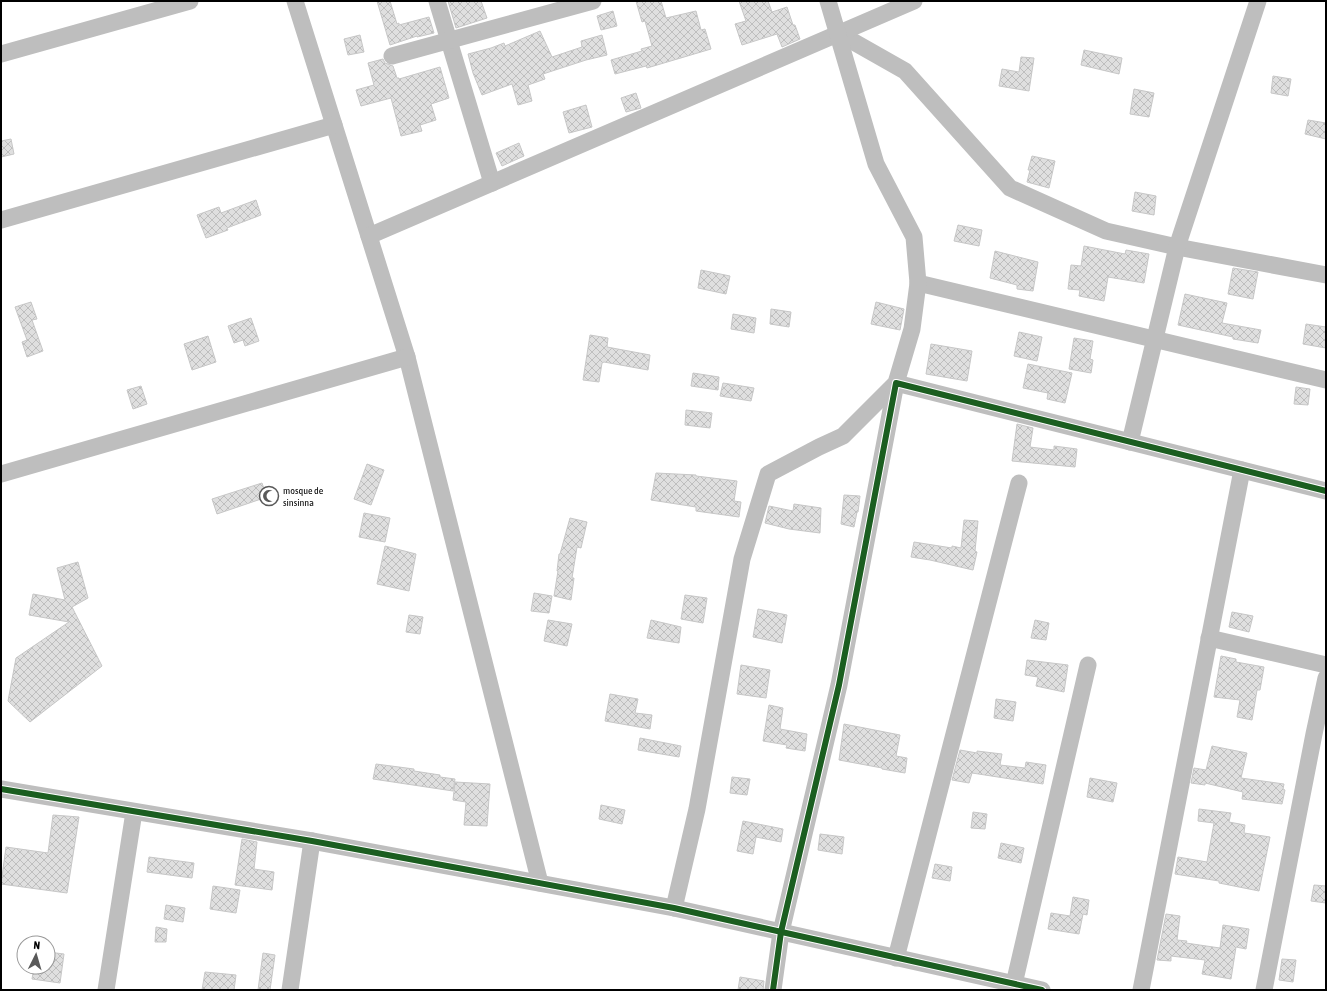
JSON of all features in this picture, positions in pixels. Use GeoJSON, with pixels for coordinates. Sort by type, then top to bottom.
{"type":"FeatureCollection","features":[{"type":"Feature","properties":{"kind":"street"},"geometry":{"type":"LineString","coordinates":[[1,54],[190,1]]}},
{"type":"Feature","properties":{"kind":"street"},"geometry":{"type":"LineString","coordinates":[[295,1],[407,357],[540,884]]}},
{"type":"Feature","properties":{"kind":"street"},"geometry":{"type":"LineString","coordinates":[[437,1],[492,183]]}},
{"type":"Feature","properties":{"kind":"street"},"geometry":{"type":"LineString","coordinates":[[392,56],[593,1]]}},
{"type":"Feature","properties":{"kind":"street"},"geometry":{"type":"LineString","coordinates":[[773,990],[781,932],[839,685],[896,383],[912,329],[918,283],[914,237],[876,164],[828,1]]}},
{"type":"Feature","properties":{"kind":"street"},"geometry":{"type":"LineString","coordinates":[[369,236],[914,1]]}},
{"type":"Feature","properties":{"kind":"street"},"geometry":{"type":"LineString","coordinates":[[1130,442],[1177,247],[1258,1]]}},
{"type":"Feature","properties":{"kind":"street"},"geometry":{"type":"LineString","coordinates":[[838,33],[905,71],[1010,188],[1106,231],[1177,247],[1326,275]]}},
{"type":"Feature","properties":{"kind":"street"},"geometry":{"type":"LineString","coordinates":[[1,220],[334,125]]}},
{"type":"Feature","properties":{"kind":"street"},"geometry":{"type":"LineString","coordinates":[[918,283],[1326,380]]}},
{"type":"Feature","properties":{"kind":"street"},"geometry":{"type":"LineString","coordinates":[[1,474],[407,357]]}},
{"type":"Feature","properties":{"kind":"street"},"geometry":{"type":"LineString","coordinates":[[896,383],[1326,491]]}},
{"type":"Feature","properties":{"kind":"street"},"geometry":{"type":"LineString","coordinates":[[674,908],[697,809],[742,559],[768,474],[843,436],[896,383]]}},
{"type":"Feature","properties":{"kind":"street"},"geometry":{"type":"LineString","coordinates":[[1141,990],[1242,470]]}},
{"type":"Feature","properties":{"kind":"street"},"geometry":{"type":"LineString","coordinates":[[896,958],[1019,483]]}},
{"type":"Feature","properties":{"kind":"street"},"geometry":{"type":"LineString","coordinates":[[1209,638],[1326,665]]}},
{"type":"Feature","properties":{"kind":"street"},"geometry":{"type":"LineString","coordinates":[[1014,984],[1088,665]]}},
{"type":"Feature","properties":{"kind":"street"},"geometry":{"type":"LineString","coordinates":[[1264,990],[1326,678]]}},
{"type":"Feature","properties":{"kind":"street"},"geometry":{"type":"LineString","coordinates":[[1,789],[312,841],[674,908],[1042,990]]}},
{"type":"Feature","properties":{"kind":"street"},"geometry":{"type":"LineString","coordinates":[[106,990],[134,812]]}},
{"type":"Feature","properties":{"kind":"street"},"geometry":{"type":"LineString","coordinates":[[290,990],[312,841]]}},
{"type":"Feature","properties":{"kind":"building"},"geometry":{"type":"Polygon","coordinates":[[[377,1],[390,1],[397,24],[399,23],[399,25],[429,17],[434,33],[417,36],[390,45],[377,1]]]}},
{"type":"Feature","properties":{"kind":"building"},"geometry":{"type":"Polygon","coordinates":[[[448,1],[481,1],[487,18],[456,28],[448,1]]]}},
{"type":"Feature","properties":{"kind":"building"},"geometry":{"type":"Polygon","coordinates":[[[636,1],[661,1],[666,18],[696,11],[701,30],[705,29],[711,49],[647,68],[646,66],[615,74],[611,60],[642,51],[641,49],[652,46],[645,21],[642,22],[636,1]]]}},
{"type":"Feature","properties":{"kind":"building"},"geometry":{"type":"Polygon","coordinates":[[[739,1],[768,1],[772,12],[787,7],[793,25],[795,25],[800,39],[782,47],[777,34],[742,45],[735,24],[746,21],[739,1]]]}},
{"type":"Feature","properties":{"kind":"building"},"geometry":{"type":"Polygon","coordinates":[[[613,11],[617,26],[601,30],[597,16],[613,11]]]}},
{"type":"Feature","properties":{"kind":"building"},"geometry":{"type":"Polygon","coordinates":[[[540,31],[552,57],[582,47],[581,41],[602,35],[607,55],[543,74],[545,79],[528,85],[532,101],[518,105],[512,84],[482,95],[473,73],[468,54],[504,43],[505,46],[540,31]]]}},
{"type":"Feature","properties":{"kind":"building"},"geometry":{"type":"Polygon","coordinates":[[[360,35],[364,52],[348,55],[344,39],[360,35]]]}},
{"type":"Feature","properties":{"kind":"building"},"geometry":{"type":"Polygon","coordinates":[[[1084,50],[1122,58],[1119,74],[1081,65],[1084,50]]]}},
{"type":"Feature","properties":{"kind":"building"},"geometry":{"type":"Polygon","coordinates":[[[1021,57],[1034,58],[1029,91],[999,86],[1002,69],[1019,72],[1021,57]]]}},
{"type":"Feature","properties":{"kind":"building"},"geometry":{"type":"Polygon","coordinates":[[[383,59],[385,63],[393,66],[397,78],[399,79],[440,67],[449,98],[431,104],[436,120],[420,125],[422,131],[401,136],[391,98],[361,106],[356,90],[374,85],[368,63],[383,59]]]}},
{"type":"Feature","properties":{"kind":"building"},"geometry":{"type":"Polygon","coordinates":[[[1273,76],[1291,79],[1288,96],[1271,93],[1273,76]]]}},
{"type":"Feature","properties":{"kind":"building"},"geometry":{"type":"Polygon","coordinates":[[[1134,89],[1154,93],[1149,117],[1130,114],[1134,89]]]}},
{"type":"Feature","properties":{"kind":"building"},"geometry":{"type":"Polygon","coordinates":[[[636,93],[641,108],[626,112],[621,98],[636,93]]]}},
{"type":"Feature","properties":{"kind":"building"},"geometry":{"type":"Polygon","coordinates":[[[586,105],[592,127],[569,133],[563,112],[586,105]]]}},
{"type":"Feature","properties":{"kind":"building"},"geometry":{"type":"Polygon","coordinates":[[[1308,120],[1326,123],[1326,139],[1305,134],[1308,120]]]}},
{"type":"Feature","properties":{"kind":"building"},"geometry":{"type":"Polygon","coordinates":[[[11,139],[14,154],[1,157],[1,141],[11,139]]]}},
{"type":"Feature","properties":{"kind":"building"},"geometry":{"type":"Polygon","coordinates":[[[519,143],[524,156],[502,166],[496,153],[519,143]]]}},
{"type":"Feature","properties":{"kind":"building"},"geometry":{"type":"Polygon","coordinates":[[[1032,156],[1055,161],[1049,188],[1027,182],[1030,170],[1028,170],[1032,156]]]}},
{"type":"Feature","properties":{"kind":"building"},"geometry":{"type":"Polygon","coordinates":[[[1135,192],[1156,196],[1154,215],[1132,211],[1135,192]]]}},
{"type":"Feature","properties":{"kind":"building"},"geometry":{"type":"Polygon","coordinates":[[[256,200],[261,215],[206,238],[197,215],[219,207],[221,213],[256,200]]]}},
{"type":"Feature","properties":{"kind":"building"},"geometry":{"type":"Polygon","coordinates":[[[958,225],[982,230],[979,246],[954,241],[958,225]]]}},
{"type":"Feature","properties":{"kind":"building"},"geometry":{"type":"Polygon","coordinates":[[[1084,246],[1125,254],[1126,250],[1149,254],[1144,283],[1108,277],[1104,301],[1079,296],[1080,290],[1068,289],[1071,265],[1081,266],[1084,246]]]}},
{"type":"Feature","properties":{"kind":"building"},"geometry":{"type":"Polygon","coordinates":[[[995,251],[1038,262],[1033,291],[1017,289],[1017,285],[990,278],[995,251]]]}},
{"type":"Feature","properties":{"kind":"building"},"geometry":{"type":"Polygon","coordinates":[[[1233,268],[1258,272],[1253,299],[1228,294],[1233,268]]]}},
{"type":"Feature","properties":{"kind":"building"},"geometry":{"type":"Polygon","coordinates":[[[701,270],[730,276],[726,294],[698,288],[701,270]]]}},
{"type":"Feature","properties":{"kind":"building"},"geometry":{"type":"Polygon","coordinates":[[[1185,294],[1227,303],[1222,323],[1261,330],[1258,343],[1233,339],[1233,337],[1178,325],[1185,294]]]}},
{"type":"Feature","properties":{"kind":"building"},"geometry":{"type":"Polygon","coordinates":[[[31,302],[37,319],[32,320],[43,351],[27,357],[22,342],[27,340],[15,307],[31,302]]]}},
{"type":"Feature","properties":{"kind":"building"},"geometry":{"type":"Polygon","coordinates":[[[876,302],[904,309],[900,330],[871,324],[876,302]]]}},
{"type":"Feature","properties":{"kind":"building"},"geometry":{"type":"Polygon","coordinates":[[[771,309],[791,312],[789,327],[770,324],[771,309]]]}},
{"type":"Feature","properties":{"kind":"building"},"geometry":{"type":"Polygon","coordinates":[[[733,314],[756,318],[754,333],[731,329],[733,314]]]}},
{"type":"Feature","properties":{"kind":"building"},"geometry":{"type":"Polygon","coordinates":[[[251,318],[259,341],[245,346],[243,340],[234,343],[228,326],[251,318]]]}},
{"type":"Feature","properties":{"kind":"building"},"geometry":{"type":"Polygon","coordinates":[[[1306,324],[1326,327],[1326,348],[1303,344],[1306,324]]]}},
{"type":"Feature","properties":{"kind":"building"},"geometry":{"type":"Polygon","coordinates":[[[1019,332],[1042,337],[1037,361],[1014,356],[1019,332]]]}},
{"type":"Feature","properties":{"kind":"building"},"geometry":{"type":"Polygon","coordinates":[[[590,335],[608,338],[607,347],[650,355],[648,370],[604,362],[602,363],[599,382],[583,380],[590,335]]]}},
{"type":"Feature","properties":{"kind":"building"},"geometry":{"type":"Polygon","coordinates":[[[208,336],[216,362],[192,370],[184,344],[208,336]]]}},
{"type":"Feature","properties":{"kind":"building"},"geometry":{"type":"Polygon","coordinates":[[[1074,338],[1093,341],[1090,359],[1093,360],[1091,373],[1069,369],[1074,338]]]}},
{"type":"Feature","properties":{"kind":"building"},"geometry":{"type":"Polygon","coordinates":[[[931,344],[972,351],[967,381],[926,374],[931,344]]]}},
{"type":"Feature","properties":{"kind":"building"},"geometry":{"type":"Polygon","coordinates":[[[1028,364],[1072,373],[1065,403],[1047,399],[1048,393],[1023,388],[1028,364]]]}},
{"type":"Feature","properties":{"kind":"building"},"geometry":{"type":"Polygon","coordinates":[[[693,373],[719,377],[718,390],[691,386],[693,373]]]}},
{"type":"Feature","properties":{"kind":"building"},"geometry":{"type":"Polygon","coordinates":[[[723,383],[754,388],[751,401],[720,396],[723,383]]]}},
{"type":"Feature","properties":{"kind":"building"},"geometry":{"type":"Polygon","coordinates":[[[141,386],[147,404],[133,409],[127,390],[141,386]]]}},
{"type":"Feature","properties":{"kind":"building"},"geometry":{"type":"Polygon","coordinates":[[[1296,387],[1310,389],[1308,405],[1294,404],[1296,387]]]}},
{"type":"Feature","properties":{"kind":"building"},"geometry":{"type":"Polygon","coordinates":[[[686,410],[712,413],[710,428],[685,425],[686,410]]]}},
{"type":"Feature","properties":{"kind":"building"},"geometry":{"type":"Polygon","coordinates":[[[1017,424],[1033,428],[1030,447],[1054,450],[1054,446],[1077,449],[1075,467],[1012,461],[1017,424]]]}},
{"type":"Feature","properties":{"kind":"building"},"geometry":{"type":"Polygon","coordinates":[[[367,464],[384,470],[371,505],[354,499],[367,464]]]}},
{"type":"Feature","properties":{"kind":"building"},"geometry":{"type":"Polygon","coordinates":[[[656,473],[696,475],[737,481],[734,501],[741,502],[739,517],[696,511],[696,507],[651,500],[656,473]]]}},
{"type":"Feature","properties":{"kind":"building"},"geometry":{"type":"Polygon","coordinates":[[[262,483],[267,497],[217,514],[212,499],[262,483]]]}},
{"type":"Feature","properties":{"kind":"building"},"geometry":{"type":"Polygon","coordinates":[[[844,495],[860,496],[854,527],[841,524],[844,495]]]}},
{"type":"Feature","properties":{"kind":"building"},"geometry":{"type":"Polygon","coordinates":[[[794,504],[821,508],[820,533],[789,529],[765,523],[769,506],[793,511],[794,504]]]}},
{"type":"Feature","properties":{"kind":"building"},"geometry":{"type":"Polygon","coordinates":[[[364,513],[390,518],[385,542],[359,537],[364,513]]]}},
{"type":"Feature","properties":{"kind":"building"},"geometry":{"type":"Polygon","coordinates":[[[570,518],[587,522],[581,548],[577,547],[572,578],[574,578],[571,600],[554,596],[559,554],[570,518]]]}},
{"type":"Feature","properties":{"kind":"building"},"geometry":{"type":"Polygon","coordinates":[[[964,520],[978,521],[975,551],[977,552],[973,570],[911,557],[914,542],[961,548],[964,520]]]}},
{"type":"Feature","properties":{"kind":"building"},"geometry":{"type":"Polygon","coordinates":[[[385,546],[416,554],[409,591],[377,584],[385,546]]]}},
{"type":"Feature","properties":{"kind":"building"},"geometry":{"type":"Polygon","coordinates":[[[78,562],[88,598],[72,607],[102,666],[30,722],[8,701],[16,658],[69,622],[29,615],[33,594],[65,600],[57,568],[78,562]]]}},
{"type":"Feature","properties":{"kind":"building"},"geometry":{"type":"Polygon","coordinates":[[[534,593],[552,596],[549,613],[531,611],[534,593]]]}},
{"type":"Feature","properties":{"kind":"building"},"geometry":{"type":"Polygon","coordinates":[[[685,595],[707,598],[703,623],[681,619],[685,595]]]}},
{"type":"Feature","properties":{"kind":"building"},"geometry":{"type":"Polygon","coordinates":[[[758,609],[787,615],[782,643],[753,637],[758,609]]]}},
{"type":"Feature","properties":{"kind":"building"},"geometry":{"type":"Polygon","coordinates":[[[1232,612],[1253,616],[1249,632],[1229,627],[1232,612]]]}},
{"type":"Feature","properties":{"kind":"building"},"geometry":{"type":"Polygon","coordinates":[[[409,615],[423,617],[420,634],[406,632],[409,615]]]}},
{"type":"Feature","properties":{"kind":"building"},"geometry":{"type":"Polygon","coordinates":[[[548,620],[572,624],[567,646],[544,641],[548,620]]]}},
{"type":"Feature","properties":{"kind":"building"},"geometry":{"type":"Polygon","coordinates":[[[651,620],[681,627],[679,643],[647,638],[651,620]]]}},
{"type":"Feature","properties":{"kind":"building"},"geometry":{"type":"Polygon","coordinates":[[[1035,620],[1049,623],[1046,640],[1031,638],[1035,620]]]}},
{"type":"Feature","properties":{"kind":"building"},"geometry":{"type":"Polygon","coordinates":[[[1221,656],[1236,659],[1236,662],[1264,667],[1260,690],[1257,690],[1252,720],[1237,717],[1240,700],[1214,697],[1221,656]]]}},
{"type":"Feature","properties":{"kind":"building"},"geometry":{"type":"Polygon","coordinates":[[[1027,660],[1068,665],[1064,692],[1036,686],[1038,677],[1025,675],[1027,660]]]}},
{"type":"Feature","properties":{"kind":"building"},"geometry":{"type":"Polygon","coordinates":[[[741,665],[770,670],[766,698],[737,694],[741,665]]]}},
{"type":"Feature","properties":{"kind":"building"},"geometry":{"type":"Polygon","coordinates":[[[610,694],[638,699],[635,713],[652,715],[650,729],[605,721],[610,694]]]}},
{"type":"Feature","properties":{"kind":"building"},"geometry":{"type":"Polygon","coordinates":[[[996,699],[1016,702],[1013,721],[994,718],[996,699]]]}},
{"type":"Feature","properties":{"kind":"building"},"geometry":{"type":"Polygon","coordinates":[[[769,705],[783,708],[780,729],[807,734],[805,751],[786,748],[787,745],[763,741],[769,705]]]}},
{"type":"Feature","properties":{"kind":"building"},"geometry":{"type":"Polygon","coordinates":[[[844,724],[900,735],[896,756],[907,758],[905,773],[839,760],[844,724]]]}},
{"type":"Feature","properties":{"kind":"building"},"geometry":{"type":"Polygon","coordinates":[[[640,738],[681,746],[679,757],[638,750],[640,738]]]}},
{"type":"Feature","properties":{"kind":"building"},"geometry":{"type":"Polygon","coordinates":[[[1212,746],[1247,753],[1241,778],[1284,784],[1283,789],[1285,790],[1282,804],[1242,799],[1243,792],[1205,783],[1205,785],[1191,783],[1194,768],[1206,770],[1212,746]]]}},
{"type":"Feature","properties":{"kind":"building"},"geometry":{"type":"Polygon","coordinates":[[[960,750],[977,753],[977,751],[1002,754],[1000,765],[1025,768],[1026,762],[1046,765],[1043,784],[972,773],[969,783],[952,780],[960,750]]]}},
{"type":"Feature","properties":{"kind":"building"},"geometry":{"type":"Polygon","coordinates":[[[376,764],[414,769],[414,771],[455,779],[453,791],[373,779],[376,764]]]}},
{"type":"Feature","properties":{"kind":"building"},"geometry":{"type":"Polygon","coordinates":[[[732,777],[750,779],[747,795],[730,793],[732,777]]]}},
{"type":"Feature","properties":{"kind":"building"},"geometry":{"type":"Polygon","coordinates":[[[1090,778],[1117,783],[1113,802],[1087,797],[1090,778]]]}},
{"type":"Feature","properties":{"kind":"building"},"geometry":{"type":"Polygon","coordinates":[[[455,782],[490,784],[487,826],[464,825],[466,802],[453,800],[455,782]]]}},
{"type":"Feature","properties":{"kind":"building"},"geometry":{"type":"Polygon","coordinates":[[[601,805],[625,810],[622,824],[599,819],[601,805]]]}},
{"type":"Feature","properties":{"kind":"building"},"geometry":{"type":"Polygon","coordinates":[[[1199,809],[1231,813],[1229,822],[1245,825],[1244,833],[1270,837],[1259,891],[1219,883],[1219,881],[1175,874],[1178,857],[1207,862],[1214,823],[1198,821],[1199,809]]]}},
{"type":"Feature","properties":{"kind":"building"},"geometry":{"type":"Polygon","coordinates":[[[973,812],[987,814],[985,829],[971,828],[973,812]]]}},
{"type":"Feature","properties":{"kind":"building"},"geometry":{"type":"Polygon","coordinates":[[[53,815],[79,817],[67,893],[1,884],[6,847],[48,853],[53,815]]]}},
{"type":"Feature","properties":{"kind":"building"},"geometry":{"type":"Polygon","coordinates":[[[743,821],[783,829],[781,842],[756,837],[753,854],[737,851],[743,821]]]}},
{"type":"Feature","properties":{"kind":"building"},"geometry":{"type":"Polygon","coordinates":[[[820,834],[844,837],[842,854],[818,850],[820,834]]]}},
{"type":"Feature","properties":{"kind":"building"},"geometry":{"type":"Polygon","coordinates":[[[242,839],[257,842],[254,869],[274,872],[272,890],[235,885],[242,839]]]}},
{"type":"Feature","properties":{"kind":"building"},"geometry":{"type":"Polygon","coordinates":[[[1001,843],[1024,848],[1021,863],[998,858],[1001,843]]]}},
{"type":"Feature","properties":{"kind":"building"},"geometry":{"type":"Polygon","coordinates":[[[149,857],[194,863],[192,878],[147,872],[149,857]]]}},
{"type":"Feature","properties":{"kind":"building"},"geometry":{"type":"Polygon","coordinates":[[[935,864],[952,867],[950,881],[932,878],[935,864]]]}},
{"type":"Feature","properties":{"kind":"building"},"geometry":{"type":"Polygon","coordinates":[[[1314,885],[1326,886],[1326,903],[1311,901],[1314,885]]]}},
{"type":"Feature","properties":{"kind":"building"},"geometry":{"type":"Polygon","coordinates":[[[213,886],[240,890],[236,913],[210,909],[213,886]]]}},
{"type":"Feature","properties":{"kind":"building"},"geometry":{"type":"Polygon","coordinates":[[[1073,897],[1089,900],[1087,915],[1083,914],[1079,934],[1048,929],[1051,913],[1070,916],[1073,897]]]}},
{"type":"Feature","properties":{"kind":"building"},"geometry":{"type":"Polygon","coordinates":[[[166,905],[185,908],[183,922],[164,919],[166,905]]]}},
{"type":"Feature","properties":{"kind":"building"},"geometry":{"type":"Polygon","coordinates":[[[1166,914],[1180,916],[1177,940],[1187,941],[1186,943],[1220,948],[1223,925],[1249,929],[1246,949],[1236,947],[1231,979],[1202,974],[1205,960],[1171,956],[1171,961],[1157,960],[1166,914]]]}},
{"type":"Feature","properties":{"kind":"building"},"geometry":{"type":"Polygon","coordinates":[[[156,927],[167,929],[166,942],[155,942],[156,927]]]}},
{"type":"Feature","properties":{"kind":"building"},"geometry":{"type":"Polygon","coordinates":[[[56,953],[64,954],[60,983],[32,979],[33,975],[56,975],[56,953]]]}},
{"type":"Feature","properties":{"kind":"building"},"geometry":{"type":"Polygon","coordinates":[[[263,953],[275,955],[270,990],[258,990],[263,953]]]}},
{"type":"Feature","properties":{"kind":"building"},"geometry":{"type":"Polygon","coordinates":[[[1282,959],[1296,960],[1293,982],[1279,980],[1282,959]]]}},
{"type":"Feature","properties":{"kind":"building"},"geometry":{"type":"Polygon","coordinates":[[[205,972],[236,975],[234,990],[202,990],[205,972]]]}},
{"type":"Feature","properties":{"kind":"building"},"geometry":{"type":"Polygon","coordinates":[[[740,977],[764,981],[763,990],[738,990],[740,977]]]}},
{"type":"Feature","properties":{"kind":"cycle path"},"geometry":{"type":"LineString","coordinates":[[773,990],[781,932],[839,685],[896,383],[1326,491]]}},
{"type":"Feature","properties":{"kind":"cycle path"},"geometry":{"type":"LineString","coordinates":[[1,789],[312,841],[674,908],[1042,990]]}},
{"type":"Feature","properties":{"kind":"place","name":"mosque de sinsinna"},"geometry":{"type":"Point","coordinates":[269,496]}}]}
